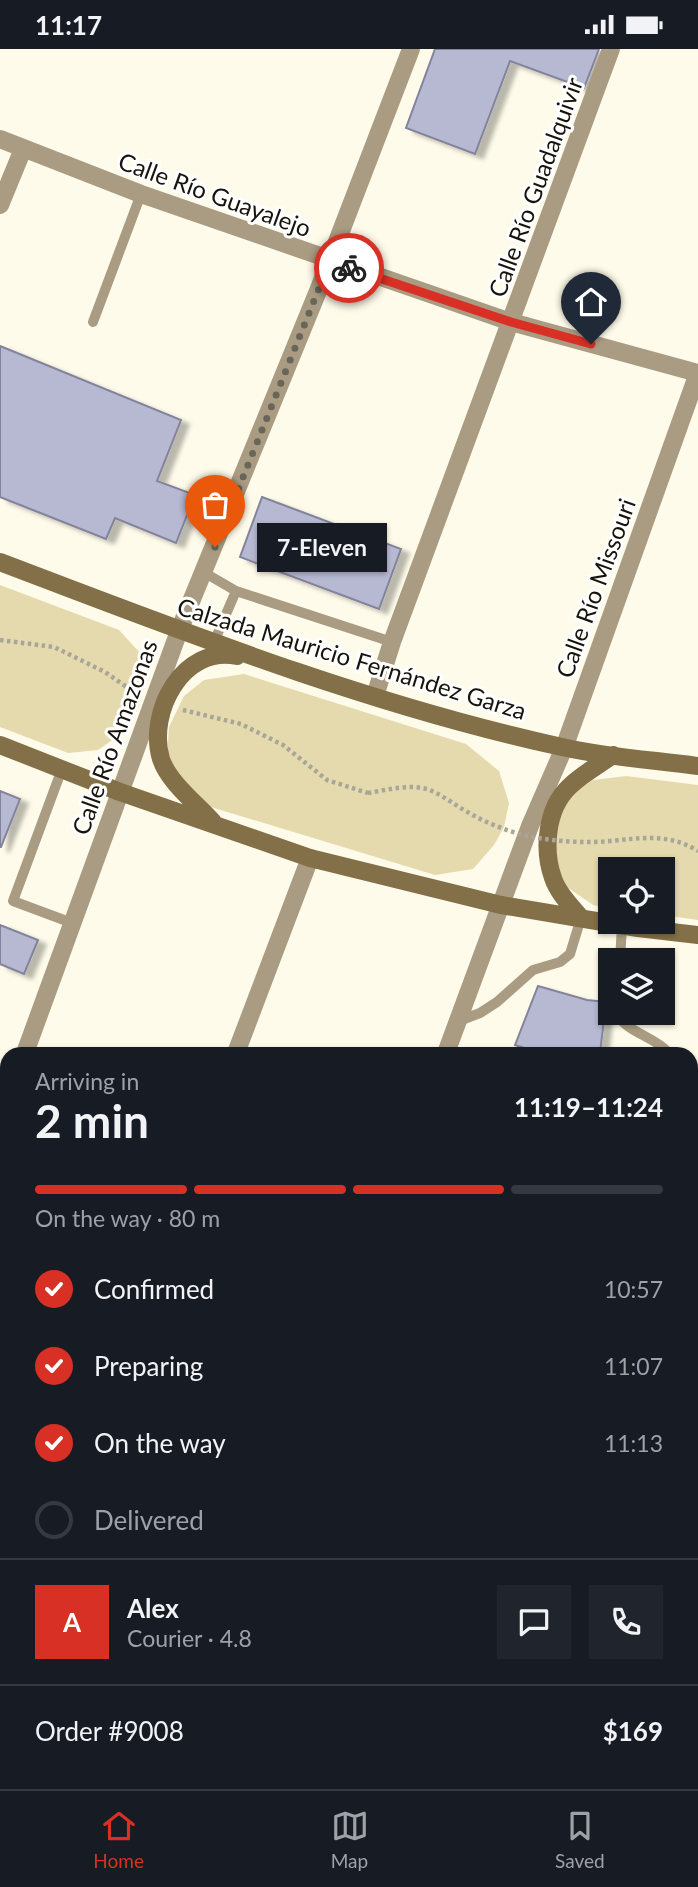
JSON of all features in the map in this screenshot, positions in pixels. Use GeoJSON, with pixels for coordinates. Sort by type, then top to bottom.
{"type":"FeatureCollection","features":[{"type":"Feature","properties":{"kind":"main road","name":"Calzada Mauricio Fernández Garza"},"geometry":{"type":"LineString","coordinates":[[0,562],[265,662],[485,729],[564,748],[698,766]]}},
{"type":"Feature","properties":{"kind":"main road"},"geometry":{"type":"LineString","coordinates":[[216,825],[171,777],[162,760],[158,737],[159,702],[189,668],[206,657],[226,654],[265,662]]}},
{"type":"Feature","properties":{"kind":"main road"},"geometry":{"type":"LineString","coordinates":[[0,745],[120,792],[310,858],[501,905],[598,921]]}},
{"type":"Feature","properties":{"kind":"main road"},"geometry":{"type":"LineString","coordinates":[[581,918],[556,884],[547,842],[556,805],[568,787],[613,755]]}},
{"type":"Feature","properties":{"kind":"main road"},"geometry":{"type":"LineString","coordinates":[[675,932],[698,935]]}},
{"type":"Feature","properties":{"kind":"street","name":"Calle Río Amazonas"},"geometry":{"type":"LineString","coordinates":[[27,1047],[120,792],[159,702],[179,631],[205,573],[330,261],[411,49]]}},
{"type":"Feature","properties":{"kind":"street","name":"Calle Río Guadalquivir"},"geometry":{"type":"LineString","coordinates":[[375,696],[392,642],[611,49]]}},
{"type":"Feature","properties":{"kind":"street","name":"Calle Río Guayalejo"},"geometry":{"type":"LineString","coordinates":[[0,139],[141,194],[511,322],[698,373]]}},
{"type":"Feature","properties":{"kind":"street"},"geometry":{"type":"LineString","coordinates":[[0,205],[23,149]]}},
{"type":"Feature","properties":{"kind":"street","name":"Calle Río Missouri"},"geometry":{"type":"LineString","coordinates":[[448,1047],[530,826],[564,748],[698,373]]}},
{"type":"Feature","properties":{"kind":"street"},"geometry":{"type":"LineString","coordinates":[[238,1047],[310,858]]}},
{"type":"Feature","properties":{"kind":"lane"},"geometry":{"type":"LineString","coordinates":[[93,322],[141,194]]}},
{"type":"Feature","properties":{"kind":"lane"},"geometry":{"type":"LineString","coordinates":[[205,573],[236,591],[392,642]]}},
{"type":"Feature","properties":{"kind":"lane"},"geometry":{"type":"LineString","coordinates":[[214,642],[236,591]]}},
{"type":"Feature","properties":{"kind":"lane"},"geometry":{"type":"LineString","coordinates":[[62,769],[13,901],[72,923]]}},
{"type":"Feature","properties":{"kind":"lane"},"geometry":{"type":"LineString","coordinates":[[459,1021],[480,1013],[497,1002],[534,969],[561,962],[570,954],[581,918]]}},
{"type":"Feature","properties":{"kind":"lane"},"geometry":{"type":"LineString","coordinates":[[626,1025],[662,1047]]}},
{"type":"Feature","properties":{"kind":"path"},"geometry":{"type":"LineString","coordinates":[[0,640],[54,647],[105,672],[136,694],[189,712],[241,724],[283,744],[327,780],[368,793],[403,787],[425,789],[487,823],[514,833],[544,839],[574,842],[665,837],[698,851]]}},
{"type":"Feature","properties":{"kind":"shaded area"},"geometry":{"type":"Polygon","coordinates":[[[0,585],[119,630],[141,654],[146,683],[138,709],[124,732],[98,750],[68,753],[0,727],[0,585]]]}},
{"type":"Feature","properties":{"kind":"shaded area"},"geometry":{"type":"Polygon","coordinates":[[[244,674],[466,744],[499,771],[509,803],[504,827],[494,845],[473,869],[435,875],[201,804],[167,762],[169,727],[184,696],[204,680],[244,674]]]}},
{"type":"Feature","properties":{"kind":"shaded area"},"geometry":{"type":"Polygon","coordinates":[[[626,776],[698,785],[698,920],[675,917],[675,857],[598,857],[598,906],[564,885],[551,852],[554,822],[567,798],[593,780],[626,776]]]}},
{"type":"Feature","properties":{"kind":"building"},"geometry":{"type":"Polygon","coordinates":[[[435,49],[599,49],[584,88],[510,61],[475,154],[406,128],[435,49]]]}},
{"type":"Feature","properties":{"kind":"building"},"geometry":{"type":"Polygon","coordinates":[[[0,346],[181,420],[157,481],[195,495],[176,543],[115,518],[106,539],[0,497],[0,346]]]}},
{"type":"Feature","properties":{"kind":"building"},"geometry":{"type":"Polygon","coordinates":[[[262,497],[401,549],[379,609],[240,557],[262,497]]]}},
{"type":"Feature","properties":{"kind":"building"},"geometry":{"type":"Polygon","coordinates":[[[0,791],[20,799],[1,847],[0,847],[0,791]]]}},
{"type":"Feature","properties":{"kind":"building"},"geometry":{"type":"Polygon","coordinates":[[[0,925],[38,940],[24,974],[0,964],[0,925]]]}},
{"type":"Feature","properties":{"kind":"building"},"geometry":{"type":"Polygon","coordinates":[[[538,986],[598,1001],[598,1025],[603,1025],[601,1047],[515,1045],[538,986]]]}},
{"type":"Feature","properties":{"kind":"way so far"},"geometry":{"type":"LineString","coordinates":[[215,547],[330,261],[349,268]]}},
{"type":"Feature","properties":{"kind":"place","name":"7-Eleven"},"geometry":{"type":"Point","coordinates":[215,547]}},
{"type":"Feature","properties":{"kind":"route"},"geometry":{"type":"LineString","coordinates":[[349,268],[511,322],[591,344]]}}]}
